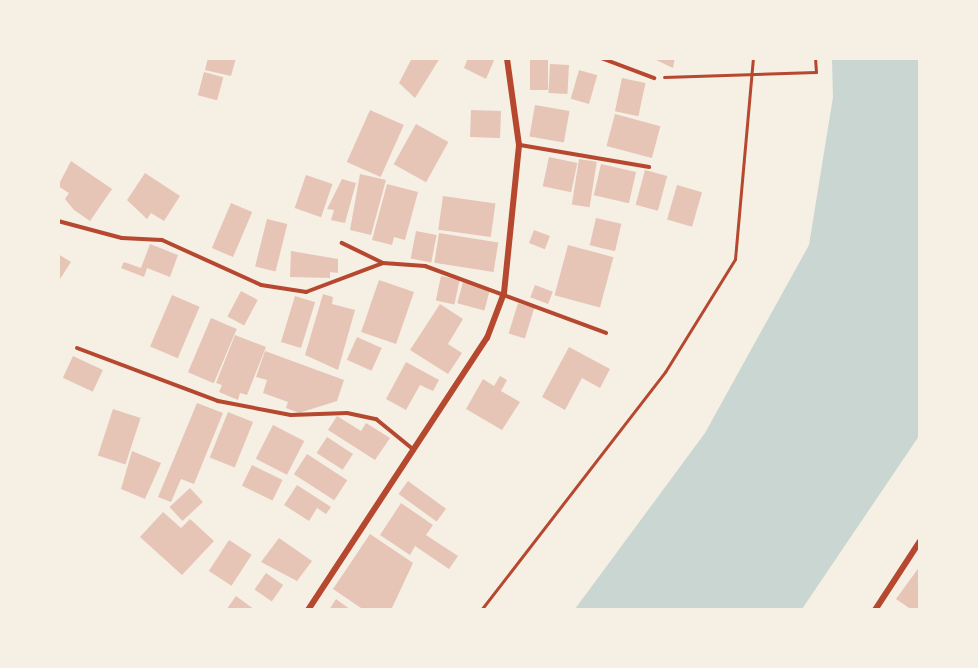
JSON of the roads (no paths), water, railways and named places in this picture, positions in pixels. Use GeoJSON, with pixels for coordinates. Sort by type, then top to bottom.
{"type":"FeatureCollection","features":[{"type":"Feature","properties":{"kind":"street"},"geometry":{"type":"LineString","coordinates":[[308,609],[416,451],[488,338],[504,293],[519,145],[507,58]]}},
{"type":"Feature","properties":{"kind":"street"},"geometry":{"type":"LineString","coordinates":[[875,609],[919,544]]}},
{"type":"Feature","properties":{"kind":"lane"},"geometry":{"type":"LineString","coordinates":[[601,58],[654,78]]}},
{"type":"Feature","properties":{"kind":"lane"},"geometry":{"type":"LineString","coordinates":[[519,145],[649,167]]}},
{"type":"Feature","properties":{"kind":"lane"},"geometry":{"type":"LineString","coordinates":[[58,221],[122,238],[162,240],[261,285],[306,292],[382,263]]}},
{"type":"Feature","properties":{"kind":"lane"},"geometry":{"type":"LineString","coordinates":[[342,243],[382,263],[425,266],[504,293],[606,333]]}},
{"type":"Feature","properties":{"kind":"lane"},"geometry":{"type":"LineString","coordinates":[[77,348],[218,401],[291,415],[347,413],[376,419],[416,451]]}}]}
